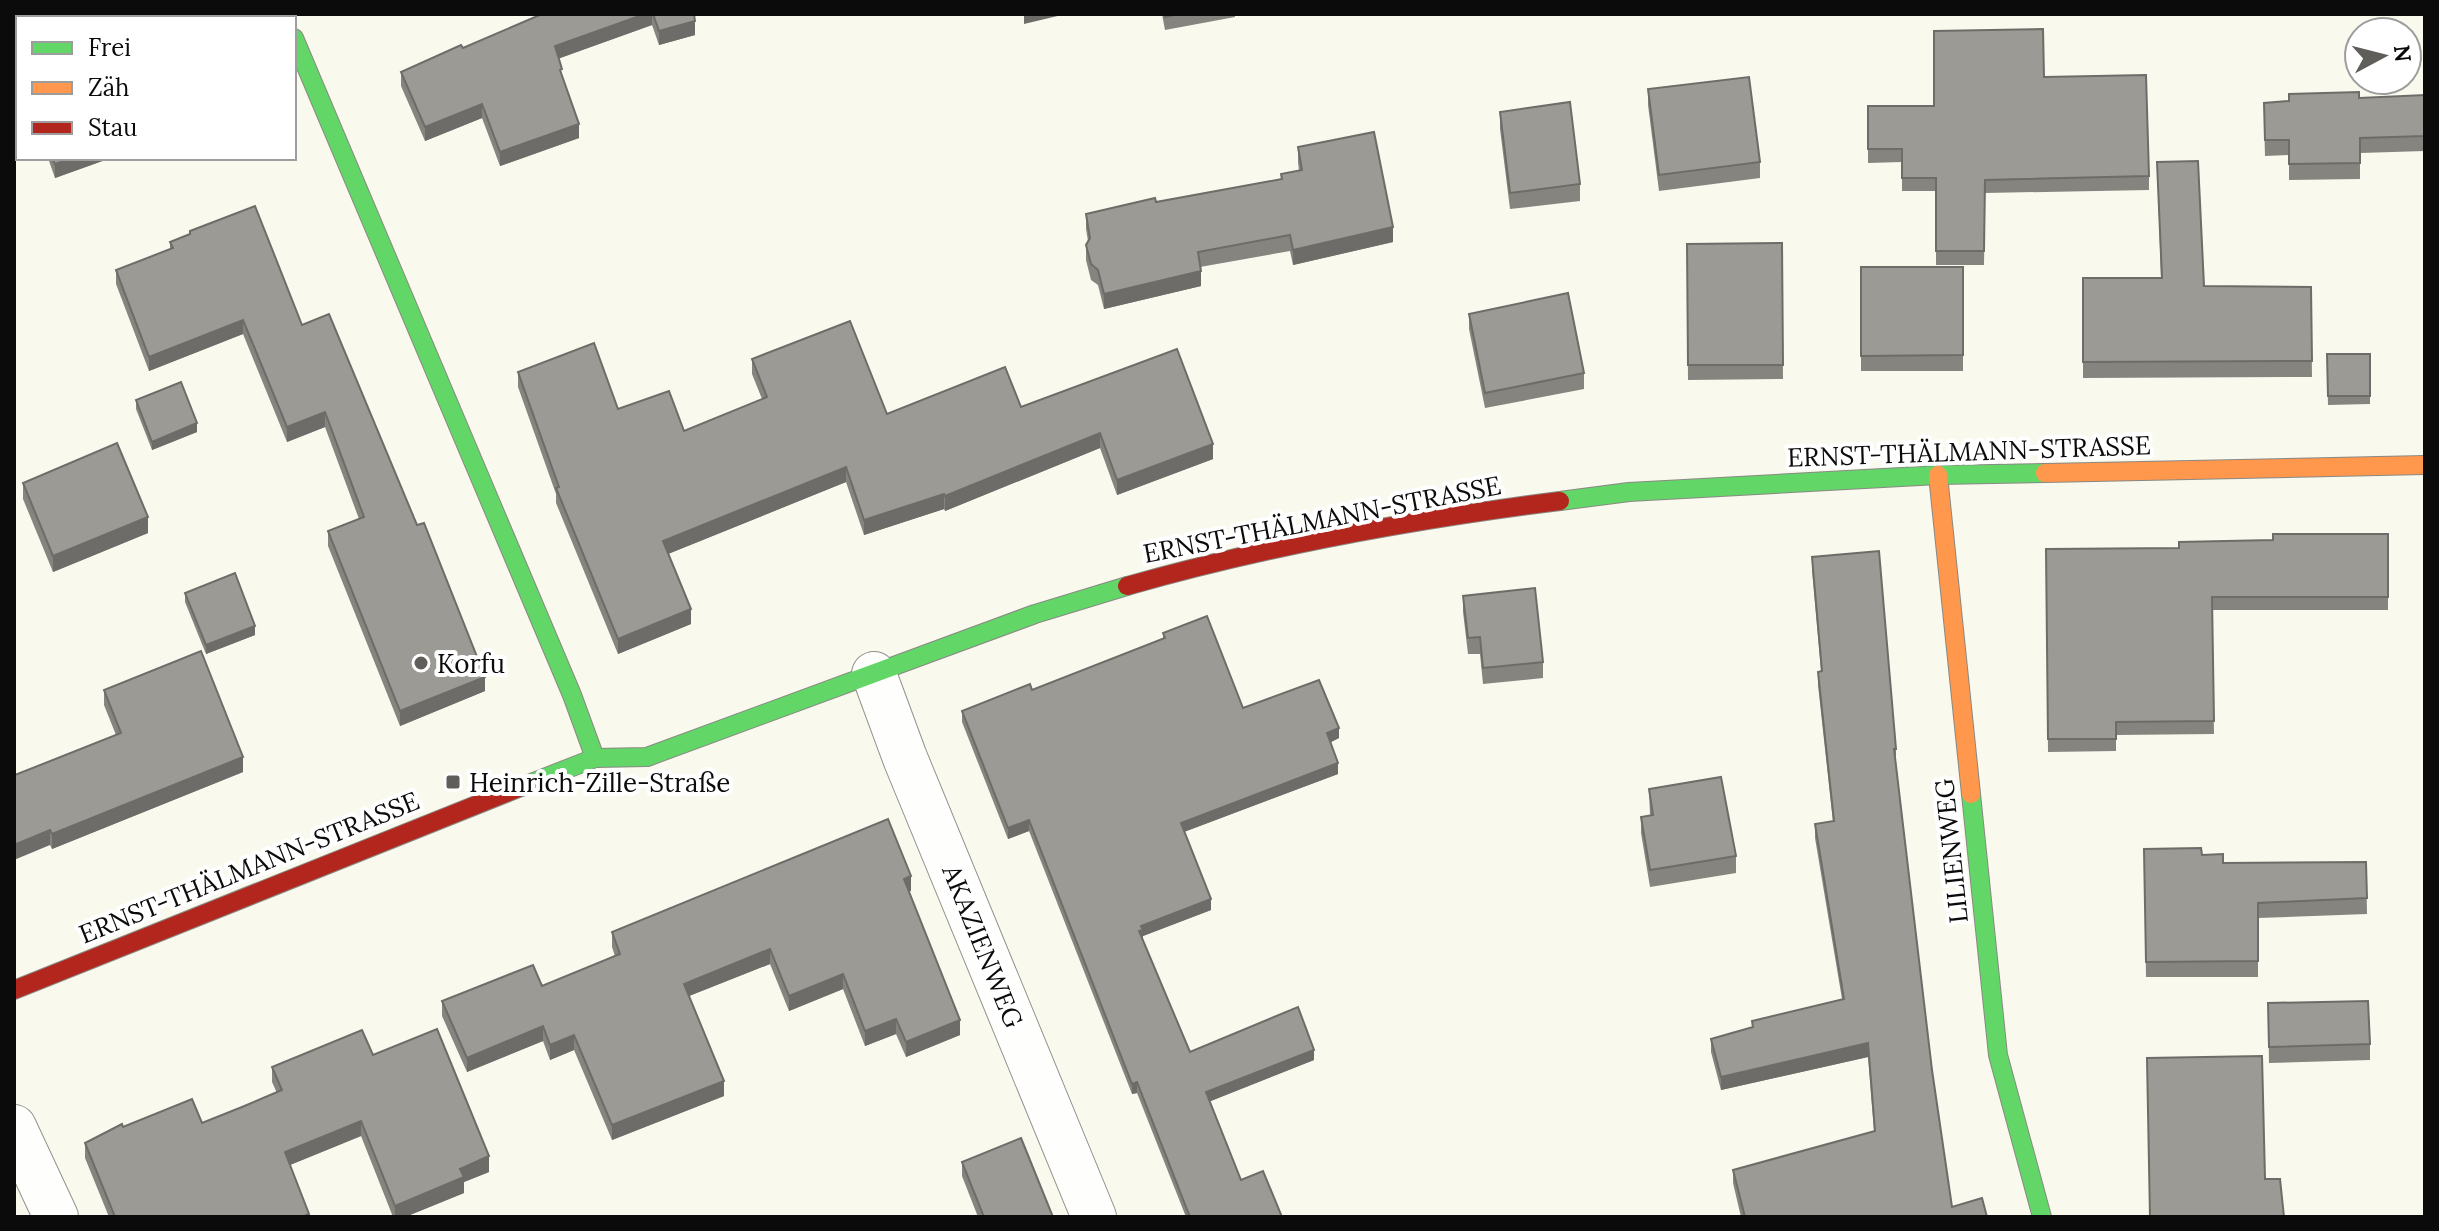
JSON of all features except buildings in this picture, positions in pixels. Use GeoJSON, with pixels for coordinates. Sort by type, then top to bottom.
{"type":"FeatureCollection","features":[{"type":"Feature","properties":{"kind":"street"},"geometry":{"type":"LineString","coordinates":[[296,43],[572,695],[595,758]]}},
{"type":"Feature","properties":{"kind":"street","name":"ERNST-THÄLMANN-STRASSE"},"geometry":{"type":"LineString","coordinates":[[14,990],[595,758],[647,757],[1063,605],[1197,566],[1458,514],[1629,492],[1938,475],[2425,465]]}},
{"type":"Feature","properties":{"kind":"street","name":"LILIENWEG"},"geometry":{"type":"LineString","coordinates":[[1938,475],[1998,1055],[2042,1217]]}},
{"type":"Feature","properties":{"kind":"street","name":"AKAZIENWEG"},"geometry":{"type":"LineString","coordinates":[[874,674],[905,758],[1094,1217]]}},
{"type":"Feature","properties":{"kind":"street"},"geometry":{"type":"LineString","coordinates":[[14,1127],[56,1217]]}},
{"type":"Feature","properties":{"kind":"traffic: fast"},"geometry":{"type":"LineString","coordinates":[[296,43],[572,695],[595,758]]}},
{"type":"Feature","properties":{"kind":"traffic: fast"},"geometry":{"type":"LineString","coordinates":[[1560,501],[1629,492],[1938,475],[2045,473]]}},
{"type":"Feature","properties":{"kind":"traffic: fast"},"geometry":{"type":"LineString","coordinates":[[521,787],[595,758],[647,757],[1035,614],[1127,586]]}},
{"type":"Feature","properties":{"kind":"traffic: fast"},"geometry":{"type":"LineString","coordinates":[[1971,794],[1998,1055],[2042,1217]]}},
{"type":"Feature","properties":{"kind":"traffic: slow"},"geometry":{"type":"LineString","coordinates":[[2045,473],[2425,465]]}},
{"type":"Feature","properties":{"kind":"traffic: slow"},"geometry":{"type":"LineString","coordinates":[[1938,475],[1971,794]]}},
{"type":"Feature","properties":{"kind":"traffic: jam"},"geometry":{"type":"LineString","coordinates":[[1127,586],[1233,558],[1342,535],[1560,501]]}},
{"type":"Feature","properties":{"kind":"traffic: jam"},"geometry":{"type":"LineString","coordinates":[[14,990],[521,787]]}},
{"type":"Feature","properties":{"kind":"place","name":"Korfu"},"geometry":{"type":"Point","coordinates":[421,663]}},
{"type":"Feature","properties":{"kind":"place","name":"Heinrich-Zille-Straße"},"geometry":{"type":"Point","coordinates":[453,782]}}]}
